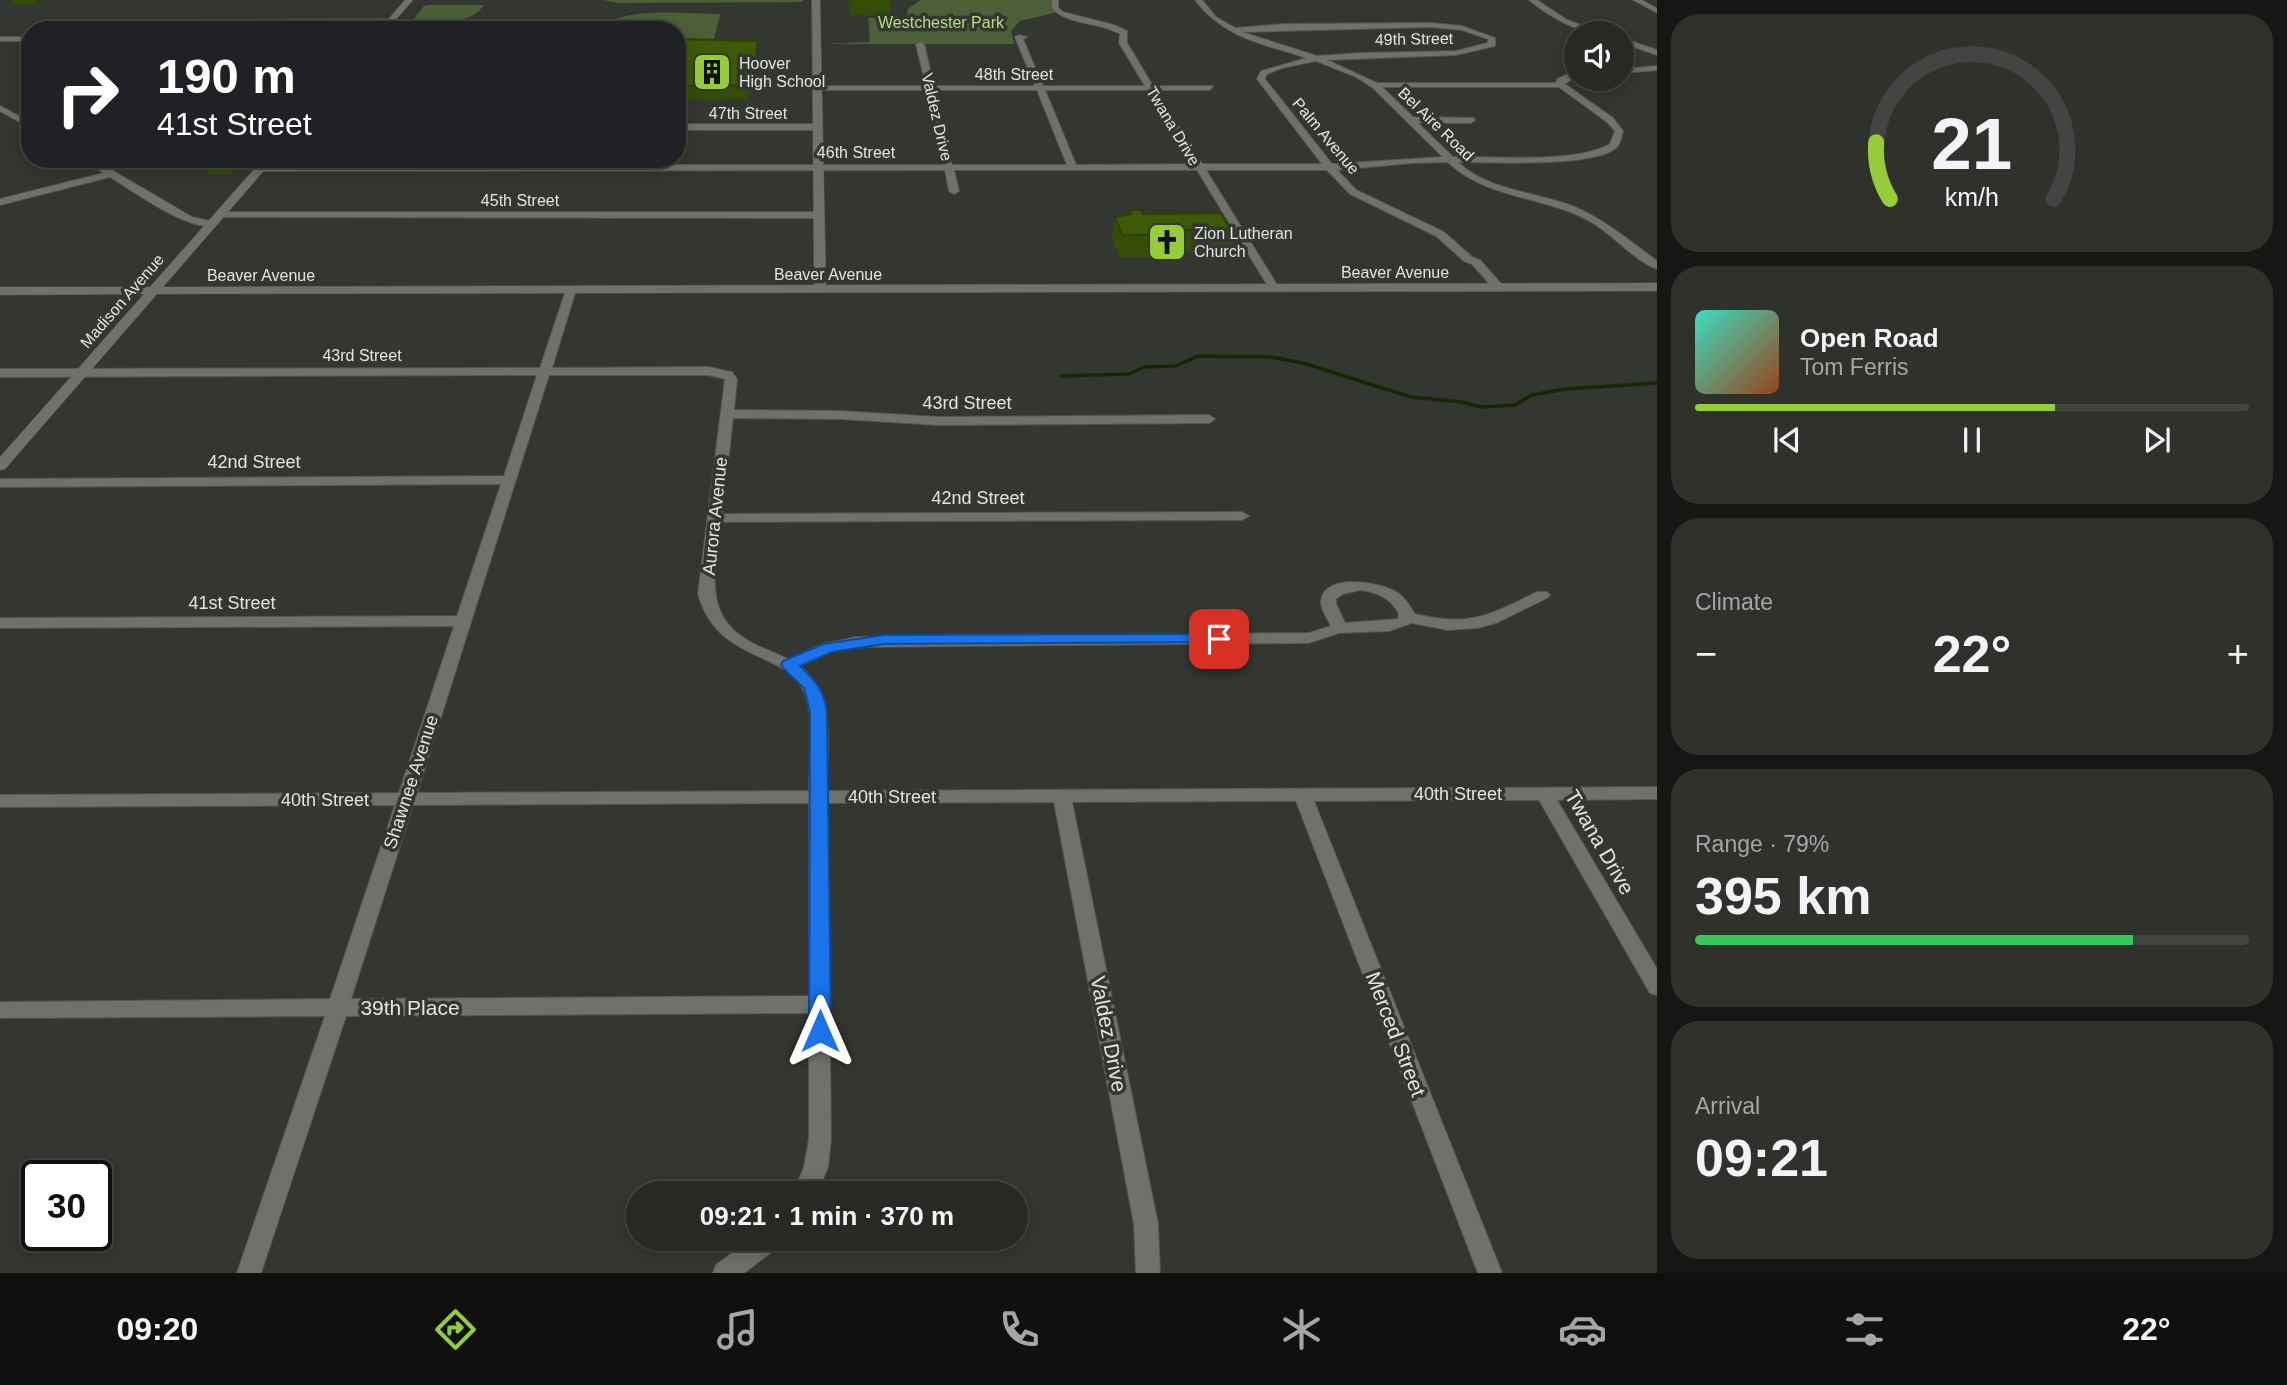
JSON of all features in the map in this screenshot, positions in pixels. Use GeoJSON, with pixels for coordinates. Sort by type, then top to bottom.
{"type":"FeatureCollection","features":[{"type":"Feature","properties":{"kind":"street"},"geometry":{"type":"LineString","coordinates":[[390,21],[409,0]]}},
{"type":"Feature","properties":{"kind":"street"},"geometry":{"type":"LineString","coordinates":[[816,0],[820,289]]}},
{"type":"Feature","properties":{"kind":"street","name":"Twana Drive"},"geometry":{"type":"LineString","coordinates":[[1055,0],[1055,8],[1061,14],[1112,26],[1122,31],[1125,36],[1123,43],[1273,288]]}},
{"type":"Feature","properties":{"kind":"street","name":"Bel Aire Road"},"geometry":{"type":"LineString","coordinates":[[1198,0],[1214,19],[1236,30],[1324,59],[1360,75],[1375,85],[1450,160],[1468,174],[1488,183],[1569,208],[1595,220],[1657,266]]}},
{"type":"Feature","properties":{"kind":"street"},"geometry":{"type":"LineString","coordinates":[[1532,0],[1565,21]]}},
{"type":"Feature","properties":{"kind":"street"},"geometry":{"type":"LineString","coordinates":[[1637,0],[1657,11]]}},
{"type":"Feature","properties":{"kind":"street","name":"49th Street"},"geometry":{"type":"LineString","coordinates":[[1236,30],[1279,26],[1432,26],[1457,28],[1486,36],[1491,38],[1492,44],[1461,52],[1358,54],[1324,59]]}},
{"type":"Feature","properties":{"kind":"street"},"geometry":{"type":"LineString","coordinates":[[1023,37],[1019,37],[1073,168]]}},
{"type":"Feature","properties":{"kind":"street"},"geometry":{"type":"LineString","coordinates":[[0,38],[21,38]]}},
{"type":"Feature","properties":{"kind":"street","name":"Valdez Drive"},"geometry":{"type":"LineString","coordinates":[[920,44],[954,191]]}},
{"type":"Feature","properties":{"kind":"street"},"geometry":{"type":"LineString","coordinates":[[1634,44],[1657,53]]}},
{"type":"Feature","properties":{"kind":"street","name":"Palm Avenue"},"geometry":{"type":"LineString","coordinates":[[1324,59],[1272,69],[1264,73],[1261,79],[1343,183],[1367,201],[1440,234],[1468,259],[1476,262],[1499,288]]}},
{"type":"Feature","properties":{"kind":"street"},"geometry":{"type":"LineString","coordinates":[[1634,70],[1657,68]]}},
{"type":"Feature","properties":{"kind":"street"},"geometry":{"type":"LineString","coordinates":[[1375,85],[1561,85],[1560,81],[1564,78]]}},
{"type":"Feature","properties":{"kind":"street","name":"46th Street"},"geometry":{"type":"LineString","coordinates":[[686,167],[1375,166],[1412,160],[1575,158],[1600,153],[1614,145],[1619,131],[1610,120],[1561,85]]}},
{"type":"Feature","properties":{"kind":"street","name":"48th Street"},"geometry":{"type":"LineString","coordinates":[[817,88],[1210,88]]}},
{"type":"Feature","properties":{"kind":"street"},"geometry":{"type":"LineString","coordinates":[[0,108],[21,121]]}},
{"type":"Feature","properties":{"kind":"street"},"geometry":{"type":"LineString","coordinates":[[1410,120],[1471,120]]}},
{"type":"Feature","properties":{"kind":"street","name":"47th Street"},"geometry":{"type":"LineString","coordinates":[[686,128],[818,127]]}},
{"type":"Feature","properties":{"kind":"street","name":"45th Street"},"geometry":{"type":"LineString","coordinates":[[101,168],[189,220],[819,215]]}},
{"type":"Feature","properties":{"kind":"street","name":"Madison Avenue"},"geometry":{"type":"LineString","coordinates":[[0,466],[262,168]]}},
{"type":"Feature","properties":{"kind":"street"},"geometry":{"type":"LineString","coordinates":[[0,202],[111,174]]}},
{"type":"Feature","properties":{"kind":"street","name":"Beaver Avenue"},"geometry":{"type":"LineString","coordinates":[[0,291],[1657,287]]}},
{"type":"Feature","properties":{"kind":"street","name":"Shawnee Avenue"},"geometry":{"type":"LineString","coordinates":[[249,1273],[338,1008],[570,290]]}},
{"type":"Feature","properties":{"kind":"street","name":"43rd Street"},"geometry":{"type":"LineString","coordinates":[[0,373],[725,373]]}},
{"type":"Feature","properties":{"kind":"street","name":"Aurora Avenue"},"geometry":{"type":"LineString","coordinates":[[725,373],[731,379],[706,594],[713,616],[733,637],[789,665],[806,680],[817,698],[820,1139],[816,1167],[810,1181]]}},
{"type":"Feature","properties":{"kind":"street","name":"43rd Street"},"geometry":{"type":"LineString","coordinates":[[726,414],[840,415],[938,421],[1209,419]]}},
{"type":"Feature","properties":{"kind":"street","name":"42nd Street"},"geometry":{"type":"LineString","coordinates":[[0,483],[509,480]]}},
{"type":"Feature","properties":{"kind":"street","name":"42nd Street"},"geometry":{"type":"LineString","coordinates":[[714,518],[1242,516]]}},
{"type":"Feature","properties":{"kind":"street"},"geometry":{"type":"LineString","coordinates":[[789,665],[829,648],[884,640],[1302,638],[1323,636],[1340,628],[1388,627],[1405,622],[1405,607],[1390,594],[1378,589],[1353,586],[1342,588],[1329,597],[1328,604],[1340,628]]}},
{"type":"Feature","properties":{"kind":"street"},"geometry":{"type":"LineString","coordinates":[[1407,617],[1452,627],[1480,625],[1542,595]]}},
{"type":"Feature","properties":{"kind":"street","name":"41st Street"},"geometry":{"type":"LineString","coordinates":[[0,623],[463,621]]}},
{"type":"Feature","properties":{"kind":"street","name":"40th Street"},"geometry":{"type":"LineString","coordinates":[[0,801],[1657,793]]}},
{"type":"Feature","properties":{"kind":"street","name":"Twana Drive"},"geometry":{"type":"LineString","coordinates":[[1545,794],[1657,987]]}},
{"type":"Feature","properties":{"kind":"street","name":"Merced Street"},"geometry":{"type":"LineString","coordinates":[[1303,795],[1490,1273]]}},
{"type":"Feature","properties":{"kind":"street","name":"Valdez Drive"},"geometry":{"type":"LineString","coordinates":[[1062,797],[1146,1224],[1148,1273]]}},
{"type":"Feature","properties":{"kind":"street","name":"39th Place"},"geometry":{"type":"LineString","coordinates":[[0,1010],[820,1004]]}},
{"type":"Feature","properties":{"kind":"street"},"geometry":{"type":"LineString","coordinates":[[725,1273],[753,1251]]}},
{"type":"Feature","properties":{"kind":"green space"},"geometry":{"type":"Polygon","coordinates":[[[603,0],[804,0],[618,3],[603,0]]]}},
{"type":"Feature","properties":{"kind":"green space","name":"Westchester Park"},"geometry":{"type":"Polygon","coordinates":[[[921,0],[1055,0],[1058,12],[1020,21],[1011,31],[1014,44],[823,44],[870,42],[868,18],[907,18],[908,9],[921,0]]]}},
{"type":"Feature","properties":{"kind":"green space"},"geometry":{"type":"Polygon","coordinates":[[[484,5],[478,12],[461,20],[412,21],[424,6],[484,5]]]}},
{"type":"Feature","properties":{"kind":"green space"},"geometry":{"type":"Polygon","coordinates":[[[638,14],[720,14],[713,44],[686,46],[686,21],[610,21],[638,14]]]}},
{"type":"Feature","properties":{"kind":"building","name":"Hoover High School"},"geometry":{"type":"Polygon","coordinates":[[[686,39],[758,41],[753,80],[747,80],[747,85],[686,86],[686,39]]]}},
{"type":"Feature","properties":{"kind":"building"},"geometry":{"type":"Polygon","coordinates":[[[1129,210],[1142,210],[1143,214],[1221,213],[1233,234],[1214,234],[1206,230],[1168,230],[1170,235],[1122,235],[1115,217],[1131,214],[1129,210]]]}},
{"type":"Feature","properties":{"kind":"waterway"},"geometry":{"type":"LineString","coordinates":[[1061,376],[1129,374],[1144,367],[1175,366],[1198,356],[1271,357],[1303,363],[1411,397],[1462,402],[1480,407],[1515,405],[1532,395],[1566,389],[1657,383]]}},
{"type":"Feature","properties":{"kind":"place","name":"Hoover High School"},"geometry":{"type":"Point","coordinates":[712,72]}},
{"type":"Feature","properties":{"kind":"place","name":"Zion Lutheran Church"},"geometry":{"type":"Point","coordinates":[1167,242]}},
{"type":"Feature","properties":{"kind":"route"},"geometry":{"type":"LineString","coordinates":[[820,1031],[817,698],[811,685],[789,665],[829,648],[884,640],[1219,639]]}}]}
